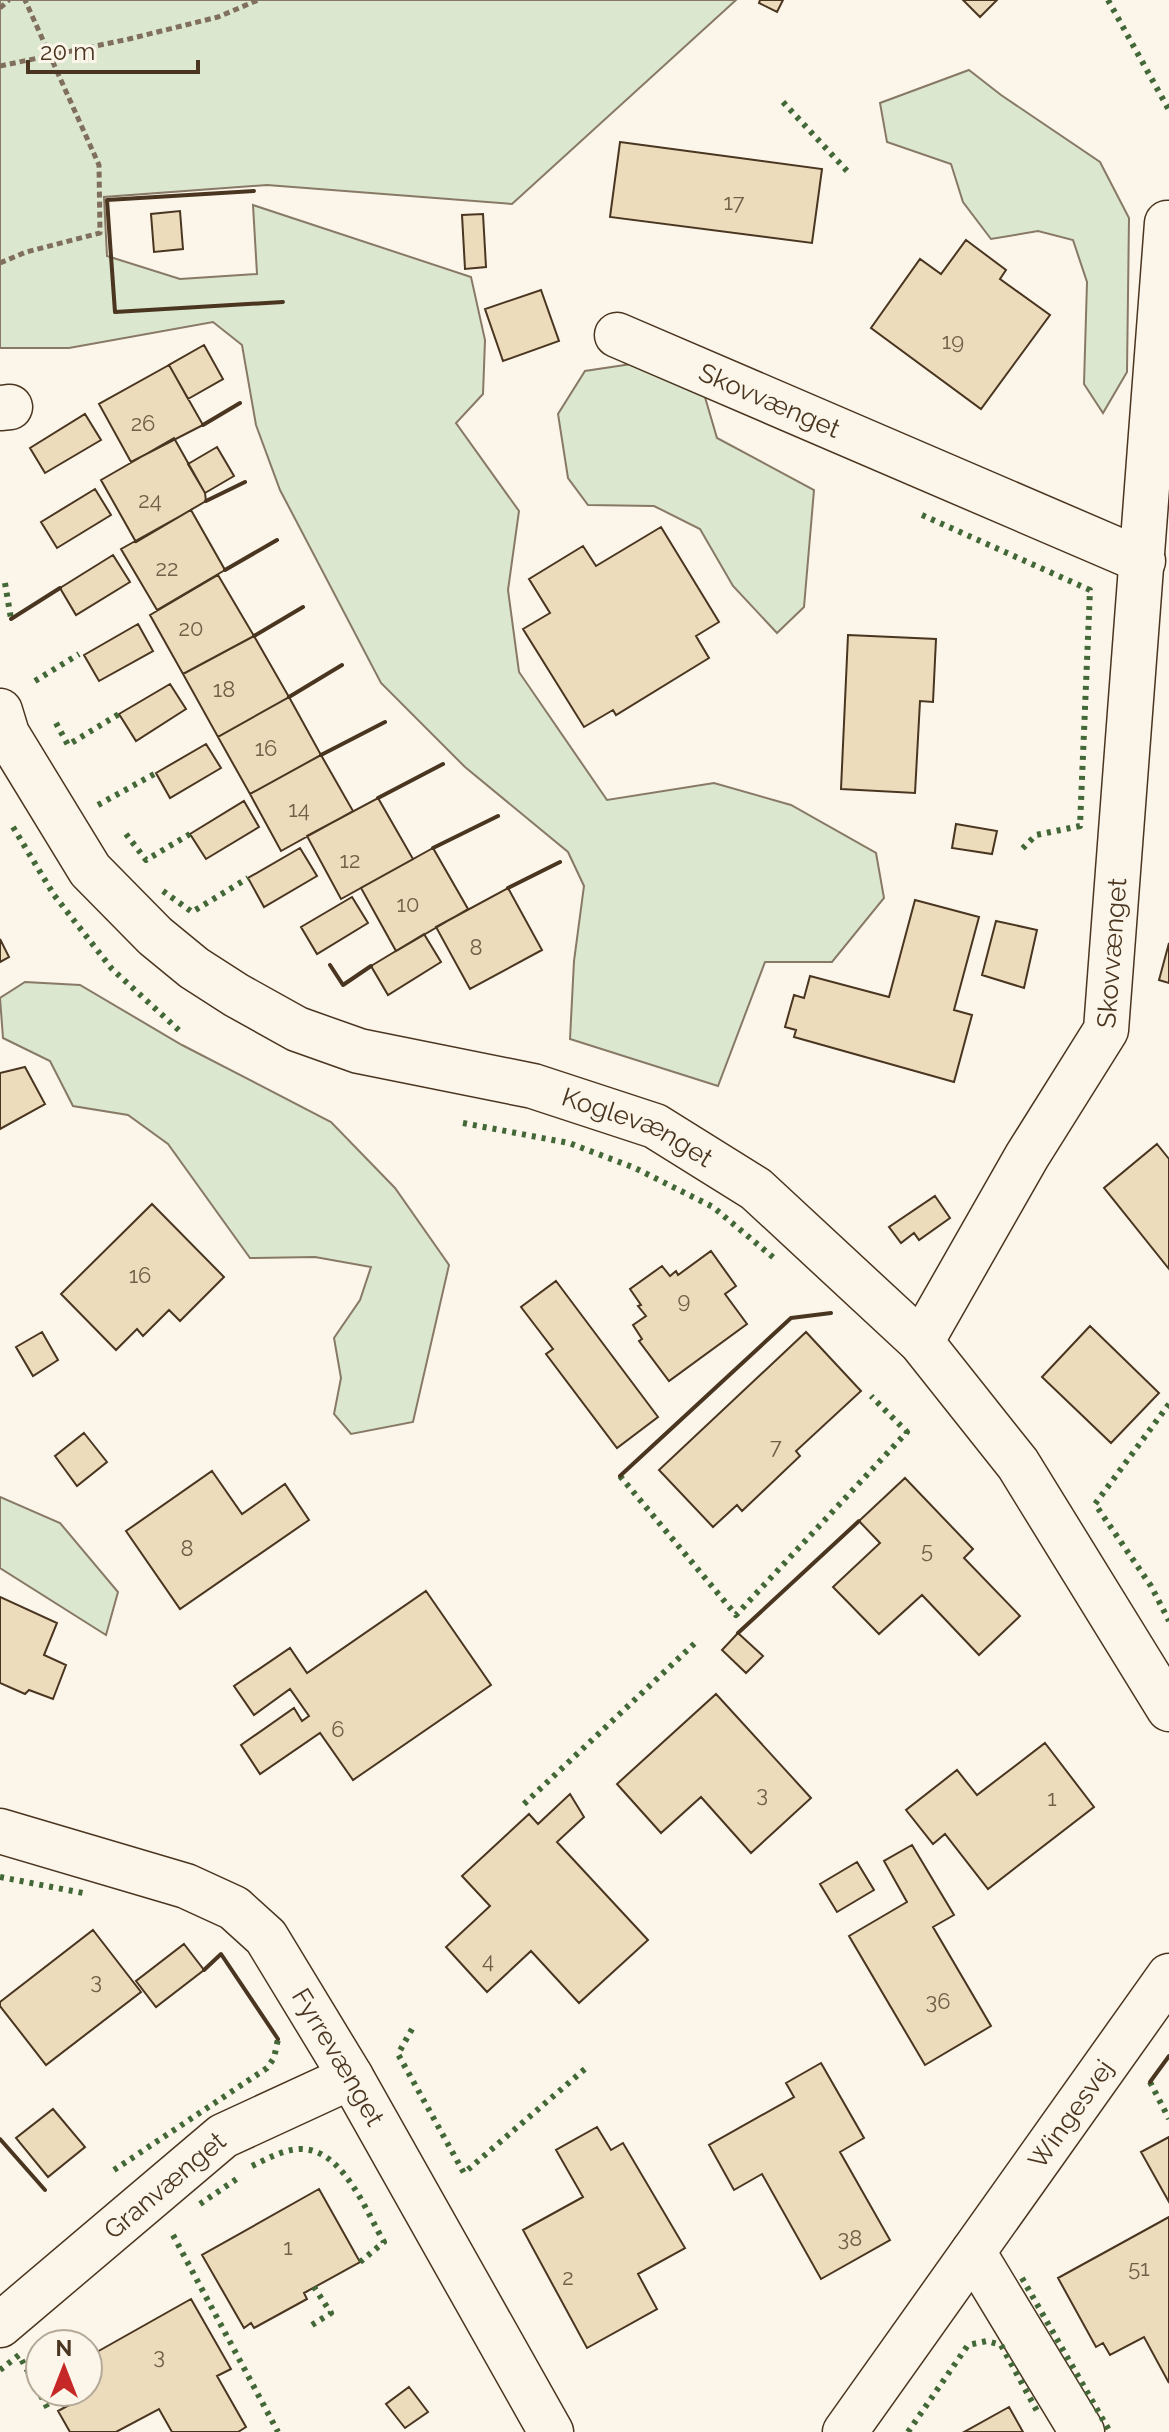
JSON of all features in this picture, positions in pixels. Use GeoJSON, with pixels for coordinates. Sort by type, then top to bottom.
{"type":"FeatureCollection","features":[{"type":"Feature","properties":{"kind":"street","name":"Skovvænget"},"geometry":{"type":"LineString","coordinates":[[921,1342],[1027,1156],[1106,1030],[1167,223]]}},
{"type":"Feature","properties":{"kind":"street","name":"Skovvænget"},"geometry":{"type":"LineString","coordinates":[[617,335],[1143,561]]}},
{"type":"Feature","properties":{"kind":"street","name":"Koglevænget"},"geometry":{"type":"LineString","coordinates":[[0,711],[7,734],[90,870],[155,936],[194,968],[297,1029],[359,1051],[533,1086],[655,1126],[756,1189],[921,1342],[1018,1464],[1169,1709]]}},
{"type":"Feature","properties":{"kind":"street","name":"Fyrrevænget"},"geometry":{"type":"LineString","coordinates":[[0,1831],[186,1886],[234,1908],[266,1937],[351,2077],[551,2432]]}},
{"type":"Feature","properties":{"kind":"street","name":"Wingesvej"},"geometry":{"type":"LineString","coordinates":[[845,2432],[1169,1976]]}},
{"type":"Feature","properties":{"kind":"street","name":"Granvænget"},"geometry":{"type":"LineString","coordinates":[[0,2325],[223,2136],[351,2077]]}},
{"type":"Feature","properties":{"kind":"street"},"geometry":{"type":"LineString","coordinates":[[973,2252],[1082,2432]]}},
{"type":"Feature","properties":{"kind":"path"},"geometry":{"type":"LineString","coordinates":[[0,8],[9,0]]}},
{"type":"Feature","properties":{"kind":"path"},"geometry":{"type":"LineString","coordinates":[[0,263],[26,252],[100,233],[99,165],[25,0]]}},
{"type":"Feature","properties":{"kind":"path"},"geometry":{"type":"LineString","coordinates":[[0,66],[218,17],[258,0]]}},
{"type":"Feature","properties":{"kind":"green space"},"geometry":{"type":"Polygon","coordinates":[[[0,0],[736,0],[512,204],[267,185],[104,197],[107,256],[180,279],[257,274],[253,205],[471,277],[485,340],[483,394],[456,423],[519,511],[508,590],[519,672],[607,800],[714,783],[791,805],[876,853],[884,898],[832,962],[765,962],[718,1086],[570,1039],[574,961],[584,886],[568,852],[465,767],[381,683],[280,490],[256,425],[242,345],[213,322],[69,348],[0,348],[0,0]]]}},
{"type":"Feature","properties":{"kind":"green space"},"geometry":{"type":"Polygon","coordinates":[[[969,70],[1100,162],[1129,218],[1127,372],[1103,413],[1084,384],[1087,282],[1073,240],[1038,231],[991,239],[963,202],[951,164],[887,142],[880,103],[969,70]]]}},
{"type":"Feature","properties":{"kind":"green space"},"geometry":{"type":"Polygon","coordinates":[[[638,363],[702,387],[717,438],[814,490],[804,607],[777,633],[733,586],[700,529],[654,506],[588,505],[568,478],[558,414],[585,371],[638,363]]]}},
{"type":"Feature","properties":{"kind":"green space"},"geometry":{"type":"Polygon","coordinates":[[[25,982],[80,985],[182,1045],[331,1122],[395,1188],[449,1265],[413,1422],[351,1434],[334,1414],[341,1378],[334,1338],[360,1300],[371,1267],[315,1257],[250,1258],[168,1144],[128,1115],[73,1106],[50,1061],[3,1038],[0,998],[25,982]]]}},
{"type":"Feature","properties":{"kind":"green space"},"geometry":{"type":"Polygon","coordinates":[[[0,1497],[60,1523],[118,1592],[106,1635],[0,1568],[0,1497]]]}},
{"type":"Feature","properties":{"kind":"building"},"geometry":{"type":"Polygon","coordinates":[[[760,0],[783,0],[777,12],[759,3],[760,0]]]}},
{"type":"Feature","properties":{"kind":"building"},"geometry":{"type":"Polygon","coordinates":[[[963,0],[997,0],[980,17],[963,0]]]}},
{"type":"Feature","properties":{"kind":"building"},"geometry":{"type":"Polygon","coordinates":[[[620,142],[822,169],[812,243],[610,217],[620,142]]]}},
{"type":"Feature","properties":{"kind":"building"},"geometry":{"type":"Polygon","coordinates":[[[180,211],[183,249],[154,252],[151,214],[180,211]]]}},
{"type":"Feature","properties":{"kind":"building"},"geometry":{"type":"Polygon","coordinates":[[[483,214],[486,267],[465,269],[462,215],[483,214]]]}},
{"type":"Feature","properties":{"kind":"building"},"geometry":{"type":"Polygon","coordinates":[[[966,240],[1006,270],[1000,279],[1050,315],[981,409],[871,328],[920,259],[941,274],[966,240]]]}},
{"type":"Feature","properties":{"kind":"building"},"geometry":{"type":"Polygon","coordinates":[[[541,290],[559,341],[503,361],[485,309],[541,290]]]}},
{"type":"Feature","properties":{"kind":"building"},"geometry":{"type":"Polygon","coordinates":[[[204,345],[223,379],[188,399],[169,365],[204,345]]]}},
{"type":"Feature","properties":{"kind":"building"},"geometry":{"type":"Polygon","coordinates":[[[169,365],[203,425],[131,462],[99,404],[169,365]]]}},
{"type":"Feature","properties":{"kind":"building"},"geometry":{"type":"Polygon","coordinates":[[[85,414],[101,440],[45,473],[30,448],[85,414]]]}},
{"type":"Feature","properties":{"kind":"building"},"geometry":{"type":"Polygon","coordinates":[[[174,438],[205,493],[206,501],[136,542],[101,480],[174,438]]]}},
{"type":"Feature","properties":{"kind":"building"},"geometry":{"type":"Polygon","coordinates":[[[217,447],[234,476],[205,493],[188,464],[217,447]]]}},
{"type":"Feature","properties":{"kind":"building"},"geometry":{"type":"Polygon","coordinates":[[[95,489],[111,515],[57,548],[41,522],[95,489]]]}},
{"type":"Feature","properties":{"kind":"building"},"geometry":{"type":"Polygon","coordinates":[[[191,510],[225,570],[157,610],[121,549],[191,510]]]}},
{"type":"Feature","properties":{"kind":"building"},"geometry":{"type":"Polygon","coordinates":[[[661,527],[719,622],[696,636],[709,658],[616,715],[613,710],[584,727],[523,629],[550,613],[529,579],[583,546],[596,566],[661,527]]]}},
{"type":"Feature","properties":{"kind":"building"},"geometry":{"type":"Polygon","coordinates":[[[113,555],[130,582],[76,615],[60,588],[113,555]]]}},
{"type":"Feature","properties":{"kind":"building"},"geometry":{"type":"Polygon","coordinates":[[[218,575],[254,636],[183,674],[150,615],[218,575]]]}},
{"type":"Feature","properties":{"kind":"building"},"geometry":{"type":"Polygon","coordinates":[[[138,624],[153,651],[99,681],[84,655],[138,624]]]}},
{"type":"Feature","properties":{"kind":"building"},"geometry":{"type":"Polygon","coordinates":[[[848,635],[936,639],[933,702],[920,701],[915,793],[841,789],[848,635]]]}},
{"type":"Feature","properties":{"kind":"building"},"geometry":{"type":"Polygon","coordinates":[[[254,636],[289,697],[218,737],[183,674],[254,636]]]}},
{"type":"Feature","properties":{"kind":"building"},"geometry":{"type":"Polygon","coordinates":[[[170,684],[186,709],[136,741],[119,714],[170,684]]]}},
{"type":"Feature","properties":{"kind":"building"},"geometry":{"type":"Polygon","coordinates":[[[289,697],[321,755],[250,794],[218,737],[289,697]]]}},
{"type":"Feature","properties":{"kind":"building"},"geometry":{"type":"Polygon","coordinates":[[[206,744],[221,768],[170,798],[156,773],[206,744]]]}},
{"type":"Feature","properties":{"kind":"building"},"geometry":{"type":"Polygon","coordinates":[[[321,755],[353,811],[281,851],[250,794],[321,755]]]}},
{"type":"Feature","properties":{"kind":"building"},"geometry":{"type":"Polygon","coordinates":[[[378,798],[413,859],[341,899],[307,836],[378,798]]]}},
{"type":"Feature","properties":{"kind":"building"},"geometry":{"type":"Polygon","coordinates":[[[244,801],[259,827],[206,859],[190,834],[244,801]]]}},
{"type":"Feature","properties":{"kind":"building"},"geometry":{"type":"Polygon","coordinates":[[[956,824],[997,831],[992,854],[952,848],[956,824]]]}},
{"type":"Feature","properties":{"kind":"building"},"geometry":{"type":"Polygon","coordinates":[[[300,848],[317,876],[264,907],[248,878],[300,848]]]}},
{"type":"Feature","properties":{"kind":"building"},"geometry":{"type":"Polygon","coordinates":[[[433,848],[468,909],[396,951],[361,888],[433,848]]]}},
{"type":"Feature","properties":{"kind":"building"},"geometry":{"type":"Polygon","coordinates":[[[508,888],[542,950],[470,989],[436,927],[508,888]]]}},
{"type":"Feature","properties":{"kind":"building"},"geometry":{"type":"Polygon","coordinates":[[[352,897],[368,923],[317,954],[301,927],[352,897]]]}},
{"type":"Feature","properties":{"kind":"building"},"geometry":{"type":"Polygon","coordinates":[[[915,900],[979,917],[954,1010],[972,1015],[954,1082],[794,1037],[796,1030],[785,1027],[794,995],[804,998],[810,976],[889,997],[915,900]]]}},
{"type":"Feature","properties":{"kind":"building"},"geometry":{"type":"Polygon","coordinates":[[[996,921],[1037,930],[1024,988],[982,975],[996,921]]]}},
{"type":"Feature","properties":{"kind":"building"},"geometry":{"type":"Polygon","coordinates":[[[424,934],[441,962],[388,995],[371,966],[424,934]]]}},
{"type":"Feature","properties":{"kind":"building"},"geometry":{"type":"Polygon","coordinates":[[[0,939],[9,957],[0,962],[0,939]]]}},
{"type":"Feature","properties":{"kind":"building"},"geometry":{"type":"Polygon","coordinates":[[[1169,943],[1169,983],[1159,980],[1169,943]]]}},
{"type":"Feature","properties":{"kind":"building"},"geometry":{"type":"Polygon","coordinates":[[[25,1067],[45,1104],[0,1129],[0,1073],[25,1067]]]}},
{"type":"Feature","properties":{"kind":"building"},"geometry":{"type":"Polygon","coordinates":[[[1157,1144],[1169,1159],[1169,1269],[1104,1188],[1157,1144]]]}},
{"type":"Feature","properties":{"kind":"building"},"geometry":{"type":"Polygon","coordinates":[[[935,1196],[950,1218],[919,1240],[914,1233],[901,1243],[889,1227],[935,1196]]]}},
{"type":"Feature","properties":{"kind":"building"},"geometry":{"type":"Polygon","coordinates":[[[152,1204],[224,1277],[180,1321],[169,1310],[143,1336],[137,1329],[116,1350],[61,1294],[152,1204]]]}},
{"type":"Feature","properties":{"kind":"building"},"geometry":{"type":"Polygon","coordinates":[[[711,1251],[736,1286],[725,1294],[747,1324],[669,1381],[639,1341],[642,1339],[633,1325],[646,1316],[630,1289],[662,1266],[670,1276],[676,1271],[678,1275],[711,1251]]]}},
{"type":"Feature","properties":{"kind":"building"},"geometry":{"type":"Polygon","coordinates":[[[556,1281],[658,1417],[617,1448],[546,1354],[553,1349],[521,1307],[556,1281]]]}},
{"type":"Feature","properties":{"kind":"building"},"geometry":{"type":"Polygon","coordinates":[[[1090,1326],[1159,1393],[1111,1443],[1042,1377],[1090,1326]]]}},
{"type":"Feature","properties":{"kind":"building"},"geometry":{"type":"Polygon","coordinates":[[[42,1332],[58,1360],[33,1376],[16,1347],[42,1332]]]}},
{"type":"Feature","properties":{"kind":"building"},"geometry":{"type":"Polygon","coordinates":[[[806,1332],[861,1391],[796,1451],[800,1456],[742,1511],[737,1505],[713,1527],[659,1470],[806,1332]]]}},
{"type":"Feature","properties":{"kind":"building"},"geometry":{"type":"Polygon","coordinates":[[[84,1433],[107,1462],[77,1486],[55,1456],[84,1433]]]}},
{"type":"Feature","properties":{"kind":"building"},"geometry":{"type":"Polygon","coordinates":[[[212,1471],[242,1514],[285,1484],[309,1520],[180,1609],[126,1531],[212,1471]]]}},
{"type":"Feature","properties":{"kind":"building"},"geometry":{"type":"Polygon","coordinates":[[[905,1478],[973,1549],[964,1558],[1020,1616],[979,1655],[922,1595],[879,1634],[833,1587],[880,1543],[859,1521],[905,1478]]]}},
{"type":"Feature","properties":{"kind":"building"},"geometry":{"type":"Polygon","coordinates":[[[426,1591],[491,1685],[353,1780],[320,1733],[260,1774],[241,1745],[294,1708],[302,1721],[309,1716],[290,1689],[254,1715],[234,1686],[290,1648],[307,1673],[426,1591]]]}},
{"type":"Feature","properties":{"kind":"building"},"geometry":{"type":"Polygon","coordinates":[[[0,1597],[57,1623],[44,1655],[66,1665],[53,1699],[29,1690],[25,1694],[0,1683],[0,1597]]]}},
{"type":"Feature","properties":{"kind":"building"},"geometry":{"type":"Polygon","coordinates":[[[738,1633],[763,1656],[746,1673],[722,1650],[738,1633]]]}},
{"type":"Feature","properties":{"kind":"building"},"geometry":{"type":"Polygon","coordinates":[[[716,1694],[811,1798],[751,1853],[701,1797],[661,1833],[617,1784],[716,1694]]]}},
{"type":"Feature","properties":{"kind":"building"},"geometry":{"type":"Polygon","coordinates":[[[1045,1743],[1094,1807],[988,1889],[945,1834],[933,1844],[906,1810],[957,1770],[977,1795],[1045,1743]]]}},
{"type":"Feature","properties":{"kind":"building"},"geometry":{"type":"Polygon","coordinates":[[[570,1794],[584,1817],[557,1842],[648,1940],[579,2003],[531,1951],[487,1992],[446,1947],[490,1906],[462,1876],[529,1814],[538,1824],[570,1794]]]}},
{"type":"Feature","properties":{"kind":"building"},"geometry":{"type":"Polygon","coordinates":[[[912,1845],[954,1915],[933,1927],[991,2026],[925,2065],[849,1936],[907,1902],[884,1861],[912,1845]]]}},
{"type":"Feature","properties":{"kind":"building"},"geometry":{"type":"Polygon","coordinates":[[[857,1862],[874,1890],[837,1912],[820,1884],[857,1862]]]}},
{"type":"Feature","properties":{"kind":"building"},"geometry":{"type":"Polygon","coordinates":[[[93,1930],[141,1992],[46,2065],[0,2002],[93,1930]]]}},
{"type":"Feature","properties":{"kind":"building"},"geometry":{"type":"Polygon","coordinates":[[[184,1944],[204,1970],[156,2007],[136,1981],[184,1944]]]}},
{"type":"Feature","properties":{"kind":"building"},"geometry":{"type":"Polygon","coordinates":[[[821,2063],[864,2138],[840,2152],[890,2240],[821,2279],[762,2174],[734,2190],[709,2145],[794,2097],[786,2083],[821,2063]]]}},
{"type":"Feature","properties":{"kind":"building"},"geometry":{"type":"Polygon","coordinates":[[[53,2109],[85,2147],[48,2177],[16,2138],[53,2109]]]}},
{"type":"Feature","properties":{"kind":"building"},"geometry":{"type":"Polygon","coordinates":[[[597,2127],[611,2150],[623,2143],[685,2248],[638,2274],[657,2309],[587,2348],[523,2230],[583,2197],[556,2150],[597,2127]]]}},
{"type":"Feature","properties":{"kind":"building"},"geometry":{"type":"Polygon","coordinates":[[[1169,2137],[1169,2202],[1141,2152],[1169,2137]]]}},
{"type":"Feature","properties":{"kind":"building"},"geometry":{"type":"Polygon","coordinates":[[[319,2189],[360,2262],[304,2293],[307,2299],[254,2328],[251,2323],[244,2328],[202,2255],[319,2189]]]}},
{"type":"Feature","properties":{"kind":"building"},"geometry":{"type":"Polygon","coordinates":[[[1169,2217],[1169,2383],[1144,2337],[1110,2355],[1103,2343],[1096,2347],[1058,2278],[1169,2217]]]}},
{"type":"Feature","properties":{"kind":"building"},"geometry":{"type":"Polygon","coordinates":[[[191,2299],[231,2369],[217,2376],[246,2427],[238,2432],[172,2432],[159,2409],[116,2432],[70,2432],[58,2411],[64,2408],[104,2408],[104,2348],[191,2299]]]}},
{"type":"Feature","properties":{"kind":"building"},"geometry":{"type":"Polygon","coordinates":[[[409,2387],[428,2412],[405,2428],[386,2404],[409,2387]]]}},
{"type":"Feature","properties":{"kind":"building"},"geometry":{"type":"Polygon","coordinates":[[[1009,2407],[1023,2432],[964,2432],[1009,2407]]]}},
{"type":"Feature","properties":{"kind":"hedge"},"geometry":{"type":"LineString","coordinates":[[1108,0],[1169,110]]}},
{"type":"Feature","properties":{"kind":"hedge"},"geometry":{"type":"LineString","coordinates":[[783,102],[848,172]]}},
{"type":"Feature","properties":{"kind":"hedge"},"geometry":{"type":"LineString","coordinates":[[922,515],[1090,590],[1080,826],[1036,835],[1020,851]]}},
{"type":"Feature","properties":{"kind":"hedge"},"geometry":{"type":"LineString","coordinates":[[5,583],[11,619]]}},
{"type":"Feature","properties":{"kind":"hedge"},"geometry":{"type":"LineString","coordinates":[[35,681],[79,654]]}},
{"type":"Feature","properties":{"kind":"hedge"},"geometry":{"type":"LineString","coordinates":[[56,723],[68,745],[119,714]]}},
{"type":"Feature","properties":{"kind":"hedge"},"geometry":{"type":"LineString","coordinates":[[98,805],[156,773]]}},
{"type":"Feature","properties":{"kind":"hedge"},"geometry":{"type":"LineString","coordinates":[[13,827],[54,895],[112,969],[182,1033]]}},
{"type":"Feature","properties":{"kind":"hedge"},"geometry":{"type":"LineString","coordinates":[[126,834],[146,860],[190,834]]}},
{"type":"Feature","properties":{"kind":"hedge"},"geometry":{"type":"LineString","coordinates":[[163,891],[192,912],[248,878]]}},
{"type":"Feature","properties":{"kind":"hedge"},"geometry":{"type":"LineString","coordinates":[[463,1123],[569,1143],[635,1168],[713,1207],[774,1258]]}},
{"type":"Feature","properties":{"kind":"hedge"},"geometry":{"type":"LineString","coordinates":[[620,1476],[736,1615],[907,1432],[871,1396]]}},
{"type":"Feature","properties":{"kind":"hedge"},"geometry":{"type":"LineString","coordinates":[[1169,1404],[1095,1504],[1151,1586],[1169,1621]]}},
{"type":"Feature","properties":{"kind":"hedge"},"geometry":{"type":"LineString","coordinates":[[524,1804],[695,1643]]}},
{"type":"Feature","properties":{"kind":"hedge"},"geometry":{"type":"LineString","coordinates":[[0,1877],[83,1893]]}},
{"type":"Feature","properties":{"kind":"hedge"},"geometry":{"type":"LineString","coordinates":[[412,2029],[398,2054],[464,2173],[586,2068]]}},
{"type":"Feature","properties":{"kind":"hedge"},"geometry":{"type":"LineString","coordinates":[[114,2170],[267,2068],[274,2058],[278,2039]]}},
{"type":"Feature","properties":{"kind":"hedge"},"geometry":{"type":"LineString","coordinates":[[1150,2082],[1169,2119]]}},
{"type":"Feature","properties":{"kind":"hedge"},"geometry":{"type":"LineString","coordinates":[[252,2166],[299,2149],[314,2151],[328,2158],[351,2183],[384,2242],[360,2262]]}},
{"type":"Feature","properties":{"kind":"hedge"},"geometry":{"type":"LineString","coordinates":[[200,2204],[238,2178]]}},
{"type":"Feature","properties":{"kind":"hedge"},"geometry":{"type":"LineString","coordinates":[[173,2235],[278,2432]]}},
{"type":"Feature","properties":{"kind":"hedge"},"geometry":{"type":"LineString","coordinates":[[1022,2278],[1110,2432]]}},
{"type":"Feature","properties":{"kind":"hedge"},"geometry":{"type":"LineString","coordinates":[[312,2325],[331,2313],[314,2287]]}},
{"type":"Feature","properties":{"kind":"hedge"},"geometry":{"type":"LineString","coordinates":[[908,2432],[968,2345],[987,2341],[1001,2345],[1037,2411]]}},
{"type":"Feature","properties":{"kind":"hedge"},"geometry":{"type":"LineString","coordinates":[[0,2370],[19,2355],[48,2409]]}},
{"type":"Feature","properties":{"kind":"wall"},"geometry":{"type":"LineString","coordinates":[[254,191],[107,200],[115,312],[283,302]]}},
{"type":"Feature","properties":{"kind":"wall"},"geometry":{"type":"LineString","coordinates":[[203,425],[240,403]]}},
{"type":"Feature","properties":{"kind":"wall"},"geometry":{"type":"LineString","coordinates":[[206,501],[245,482]]}},
{"type":"Feature","properties":{"kind":"wall"},"geometry":{"type":"LineString","coordinates":[[225,570],[277,540]]}},
{"type":"Feature","properties":{"kind":"wall"},"geometry":{"type":"LineString","coordinates":[[11,619],[60,588]]}},
{"type":"Feature","properties":{"kind":"wall"},"geometry":{"type":"LineString","coordinates":[[254,636],[303,607]]}},
{"type":"Feature","properties":{"kind":"wall"},"geometry":{"type":"LineString","coordinates":[[289,697],[342,665]]}},
{"type":"Feature","properties":{"kind":"wall"},"geometry":{"type":"LineString","coordinates":[[321,755],[385,722]]}},
{"type":"Feature","properties":{"kind":"wall"},"geometry":{"type":"LineString","coordinates":[[378,798],[443,764]]}},
{"type":"Feature","properties":{"kind":"wall"},"geometry":{"type":"LineString","coordinates":[[433,848],[498,816]]}},
{"type":"Feature","properties":{"kind":"wall"},"geometry":{"type":"LineString","coordinates":[[508,888],[560,862]]}},
{"type":"Feature","properties":{"kind":"wall"},"geometry":{"type":"LineString","coordinates":[[330,965],[343,985],[371,966]]}},
{"type":"Feature","properties":{"kind":"wall"},"geometry":{"type":"LineString","coordinates":[[620,1476],[791,1318],[831,1313]]}},
{"type":"Feature","properties":{"kind":"wall"},"geometry":{"type":"LineString","coordinates":[[738,1633],[859,1521]]}},
{"type":"Feature","properties":{"kind":"wall"},"geometry":{"type":"LineString","coordinates":[[204,1970],[221,1954],[278,2039]]}},
{"type":"Feature","properties":{"kind":"wall"},"geometry":{"type":"LineString","coordinates":[[1150,2082],[1169,2056]]}},
{"type":"Feature","properties":{"kind":"wall"},"geometry":{"type":"LineString","coordinates":[[0,2139],[45,2190]]}}]}
